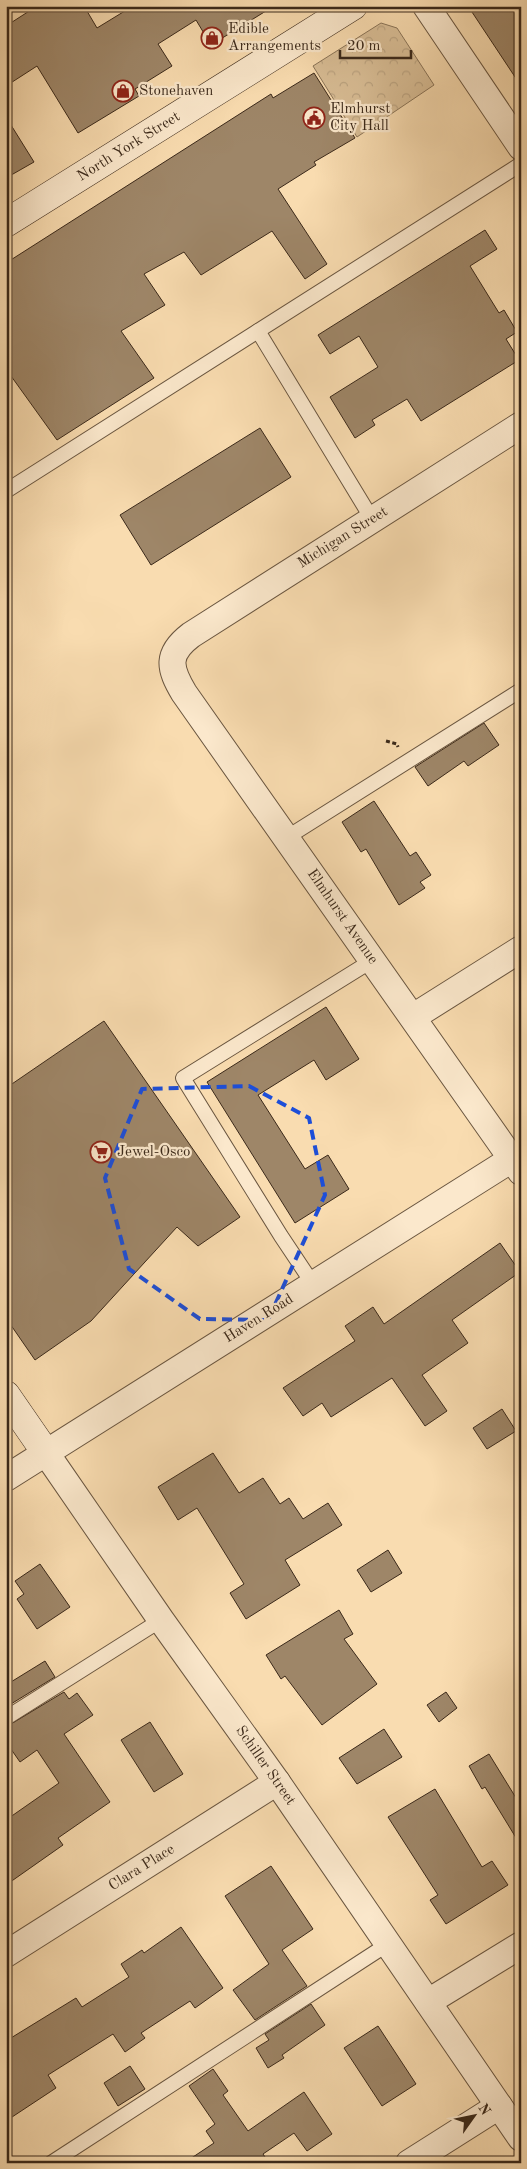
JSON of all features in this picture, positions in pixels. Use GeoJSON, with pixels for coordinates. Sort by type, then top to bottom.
{"type":"FeatureCollection","features":[{"type":"Feature","properties":{"kind":"main road","name":"North York Street"},"geometry":{"type":"LineString","coordinates":[[6,223],[353,6]]}},
{"type":"Feature","properties":{"kind":"main road","name":"Schiller Street"},"geometry":{"type":"LineString","coordinates":[[6,1395],[46,1453]]}},
{"type":"Feature","properties":{"kind":"street"},"geometry":{"type":"LineString","coordinates":[[426,6],[521,147]]}},
{"type":"Feature","properties":{"kind":"street","name":"Michigan Street"},"geometry":{"type":"LineString","coordinates":[[172,658],[179,644],[190,635],[521,425]]}},
{"type":"Feature","properties":{"kind":"street","name":"Elmhurst Avenue"},"geometry":{"type":"LineString","coordinates":[[172,658],[172,669],[184,693],[516,1166]]}},
{"type":"Feature","properties":{"kind":"street"},"geometry":{"type":"LineString","coordinates":[[413,1017],[521,949]]}},
{"type":"Feature","properties":{"kind":"street","name":"Haven Road"},"geometry":{"type":"LineString","coordinates":[[6,1478],[313,1284],[516,1166]]}},
{"type":"Feature","properties":{"kind":"street","name":"Schiller Street"},"geometry":{"type":"LineString","coordinates":[[46,1453],[161,1620],[277,1782],[521,2138]]}},
{"type":"Feature","properties":{"kind":"street","name":"Clara Place"},"geometry":{"type":"LineString","coordinates":[[6,1954],[277,1782]]}},
{"type":"Feature","properties":{"kind":"street"},"geometry":{"type":"LineString","coordinates":[[428,2002],[521,1945]]}},
{"type":"Feature","properties":{"kind":"street"},"geometry":{"type":"LineString","coordinates":[[409,2163],[498,2106]]}},
{"type":"Feature","properties":{"kind":"lane"},"geometry":{"type":"LineString","coordinates":[[6,491],[521,164]]}},
{"type":"Feature","properties":{"kind":"lane"},"geometry":{"type":"LineString","coordinates":[[258,331],[372,519]]}},
{"type":"Feature","properties":{"kind":"lane"},"geometry":{"type":"LineString","coordinates":[[286,838],[521,690]]}},
{"type":"Feature","properties":{"kind":"lane"},"geometry":{"type":"LineString","coordinates":[[313,1284],[183,1078],[372,960]]}},
{"type":"Feature","properties":{"kind":"lane"},"geometry":{"type":"LineString","coordinates":[[6,1718],[161,1620]]}},
{"type":"Feature","properties":{"kind":"lane"},"geometry":{"type":"LineString","coordinates":[[51,2163],[388,1944]]}},
{"type":"Feature","properties":{"kind":"highlighted area"},"geometry":{"type":"Polygon","coordinates":[[[249,1086],[309,1118],[325,1195],[268,1320],[200,1319],[129,1269],[105,1178],[142,1089],[249,1086]]]}},
{"type":"Feature","properties":{"kind":"green space"},"geometry":{"type":"Polygon","coordinates":[[[381,23],[397,28],[434,85],[357,137],[313,66],[381,23]]]}},
{"type":"Feature","properties":{"kind":"building"},"geometry":{"type":"Polygon","coordinates":[[[37,6],[84,6],[97,28],[133,6],[274,6],[211,45],[196,20],[158,44],[172,66],[135,89],[139,96],[78,133],[37,66],[6,86],[6,26],[37,6]]]}},
{"type":"Feature","properties":{"kind":"building"},"geometry":{"type":"Polygon","coordinates":[[[468,6],[521,6],[521,86],[468,6]]]}},
{"type":"Feature","properties":{"kind":"building"},"geometry":{"type":"Polygon","coordinates":[[[314,73],[355,138],[314,162],[316,165],[278,189],[327,264],[305,279],[272,231],[201,275],[184,252],[144,274],[165,305],[121,331],[154,378],[57,440],[6,369],[6,263],[271,94],[273,98],[314,73]]]}},
{"type":"Feature","properties":{"kind":"building"},"geometry":{"type":"Polygon","coordinates":[[[6,117],[34,162],[6,178],[6,117]]]}},
{"type":"Feature","properties":{"kind":"building"},"geometry":{"type":"Polygon","coordinates":[[[485,230],[497,249],[470,266],[499,313],[504,310],[517,332],[506,339],[519,360],[421,421],[407,399],[372,420],[375,425],[355,438],[330,397],[378,367],[359,336],[330,354],[318,335],[485,230]]]}},
{"type":"Feature","properties":{"kind":"building"},"geometry":{"type":"Polygon","coordinates":[[[260,428],[291,477],[151,565],[120,515],[260,428]]]}},
{"type":"Feature","properties":{"kind":"building"},"geometry":{"type":"Polygon","coordinates":[[[484,723],[499,745],[468,766],[464,761],[428,786],[415,767],[484,723]]]}},
{"type":"Feature","properties":{"kind":"building"},"geometry":{"type":"Polygon","coordinates":[[[374,801],[410,856],[416,852],[431,875],[420,882],[425,888],[399,905],[366,849],[361,852],[342,822],[374,801]]]}},
{"type":"Feature","properties":{"kind":"building"},"geometry":{"type":"Polygon","coordinates":[[[326,1007],[359,1059],[326,1080],[314,1060],[258,1095],[305,1169],[328,1155],[349,1189],[295,1223],[207,1082],[326,1007]]]}},
{"type":"Feature","properties":{"kind":"building","name":"Jewel-Osco"},"geometry":{"type":"Polygon","coordinates":[[[104,1021],[240,1217],[198,1246],[177,1227],[91,1321],[35,1360],[6,1318],[6,1088],[104,1021]]]}},
{"type":"Feature","properties":{"kind":"building"},"geometry":{"type":"Polygon","coordinates":[[[500,1243],[520,1272],[452,1320],[468,1343],[422,1375],[447,1411],[425,1426],[392,1378],[331,1417],[322,1403],[303,1416],[283,1388],[355,1341],[345,1326],[373,1307],[384,1324],[500,1243]]]}},
{"type":"Feature","properties":{"kind":"building"},"geometry":{"type":"Polygon","coordinates":[[[502,1409],[516,1431],[487,1449],[473,1428],[502,1409]]]}},
{"type":"Feature","properties":{"kind":"building"},"geometry":{"type":"Polygon","coordinates":[[[213,1453],[239,1493],[263,1478],[280,1504],[289,1498],[303,1519],[328,1503],[342,1525],[285,1560],[300,1585],[246,1619],[230,1593],[244,1584],[197,1508],[178,1520],[158,1487],[213,1453]]]}},
{"type":"Feature","properties":{"kind":"building"},"geometry":{"type":"Polygon","coordinates":[[[388,1550],[402,1573],[371,1592],[357,1570],[388,1550]]]}},
{"type":"Feature","properties":{"kind":"building"},"geometry":{"type":"Polygon","coordinates":[[[40,1564],[70,1607],[37,1629],[17,1599],[24,1594],[15,1581],[40,1564]]]}},
{"type":"Feature","properties":{"kind":"building"},"geometry":{"type":"Polygon","coordinates":[[[339,1610],[353,1634],[344,1639],[377,1684],[322,1725],[285,1676],[281,1679],[266,1655],[339,1610]]]}},
{"type":"Feature","properties":{"kind":"building"},"geometry":{"type":"Polygon","coordinates":[[[45,1661],[55,1677],[6,1707],[6,1685],[45,1661]]]}},
{"type":"Feature","properties":{"kind":"building"},"geometry":{"type":"Polygon","coordinates":[[[64,1692],[69,1699],[77,1693],[93,1715],[64,1734],[110,1802],[58,1838],[63,1845],[6,1885],[6,1820],[59,1783],[37,1750],[20,1762],[6,1742],[6,1727],[64,1692]]]}},
{"type":"Feature","properties":{"kind":"building"},"geometry":{"type":"Polygon","coordinates":[[[446,1692],[457,1708],[439,1722],[427,1705],[446,1692]]]}},
{"type":"Feature","properties":{"kind":"building"},"geometry":{"type":"Polygon","coordinates":[[[150,1722],[183,1774],[154,1792],[121,1740],[150,1722]]]}},
{"type":"Feature","properties":{"kind":"building"},"geometry":{"type":"Polygon","coordinates":[[[384,1729],[402,1757],[357,1784],[339,1758],[384,1729]]]}},
{"type":"Feature","properties":{"kind":"building"},"geometry":{"type":"Polygon","coordinates":[[[489,1754],[521,1806],[521,1846],[485,1787],[482,1789],[469,1766],[489,1754]]]}},
{"type":"Feature","properties":{"kind":"building"},"geometry":{"type":"Polygon","coordinates":[[[435,1789],[482,1867],[492,1861],[508,1885],[446,1924],[430,1900],[438,1895],[388,1817],[435,1789]]]}},
{"type":"Feature","properties":{"kind":"building"},"geometry":{"type":"Polygon","coordinates":[[[271,1866],[313,1929],[282,1950],[307,1986],[255,2020],[233,1990],[269,1964],[225,1896],[271,1866]]]}},
{"type":"Feature","properties":{"kind":"building"},"geometry":{"type":"Polygon","coordinates":[[[181,1927],[223,1988],[195,2008],[190,2001],[141,2033],[145,2038],[125,2052],[113,2034],[48,2075],[56,2088],[6,2121],[6,2041],[76,1998],[82,2007],[129,1977],[121,1964],[142,1950],[144,1953],[181,1927]]]}},
{"type":"Feature","properties":{"kind":"building"},"geometry":{"type":"Polygon","coordinates":[[[311,2004],[325,2025],[282,2055],[284,2058],[268,2068],[256,2048],[269,2040],[265,2034],[311,2004]]]}},
{"type":"Feature","properties":{"kind":"building"},"geometry":{"type":"Polygon","coordinates":[[[378,2026],[416,2084],[382,2106],[344,2048],[378,2026]]]}},
{"type":"Feature","properties":{"kind":"building"},"geometry":{"type":"Polygon","coordinates":[[[130,2066],[145,2089],[118,2106],[104,2083],[130,2066]]]}},
{"type":"Feature","properties":{"kind":"building"},"geometry":{"type":"Polygon","coordinates":[[[213,2069],[228,2091],[223,2095],[248,2131],[304,2092],[332,2134],[307,2151],[294,2133],[263,2154],[269,2163],[184,2163],[214,2143],[206,2131],[215,2124],[189,2086],[213,2069]]]}},
{"type":"Feature","properties":{"kind":"place","name":"Edible Arrangements"},"geometry":{"type":"Point","coordinates":[212,38]}},
{"type":"Feature","properties":{"kind":"place","name":"Stonehaven"},"geometry":{"type":"Point","coordinates":[123,91]}},
{"type":"Feature","properties":{"kind":"place","name":"Elmhurst City Hall"},"geometry":{"type":"Point","coordinates":[314,118]}},
{"type":"Feature","properties":{"kind":"place","name":"Jewel-Osco"},"geometry":{"type":"Point","coordinates":[101,1152]}}]}
